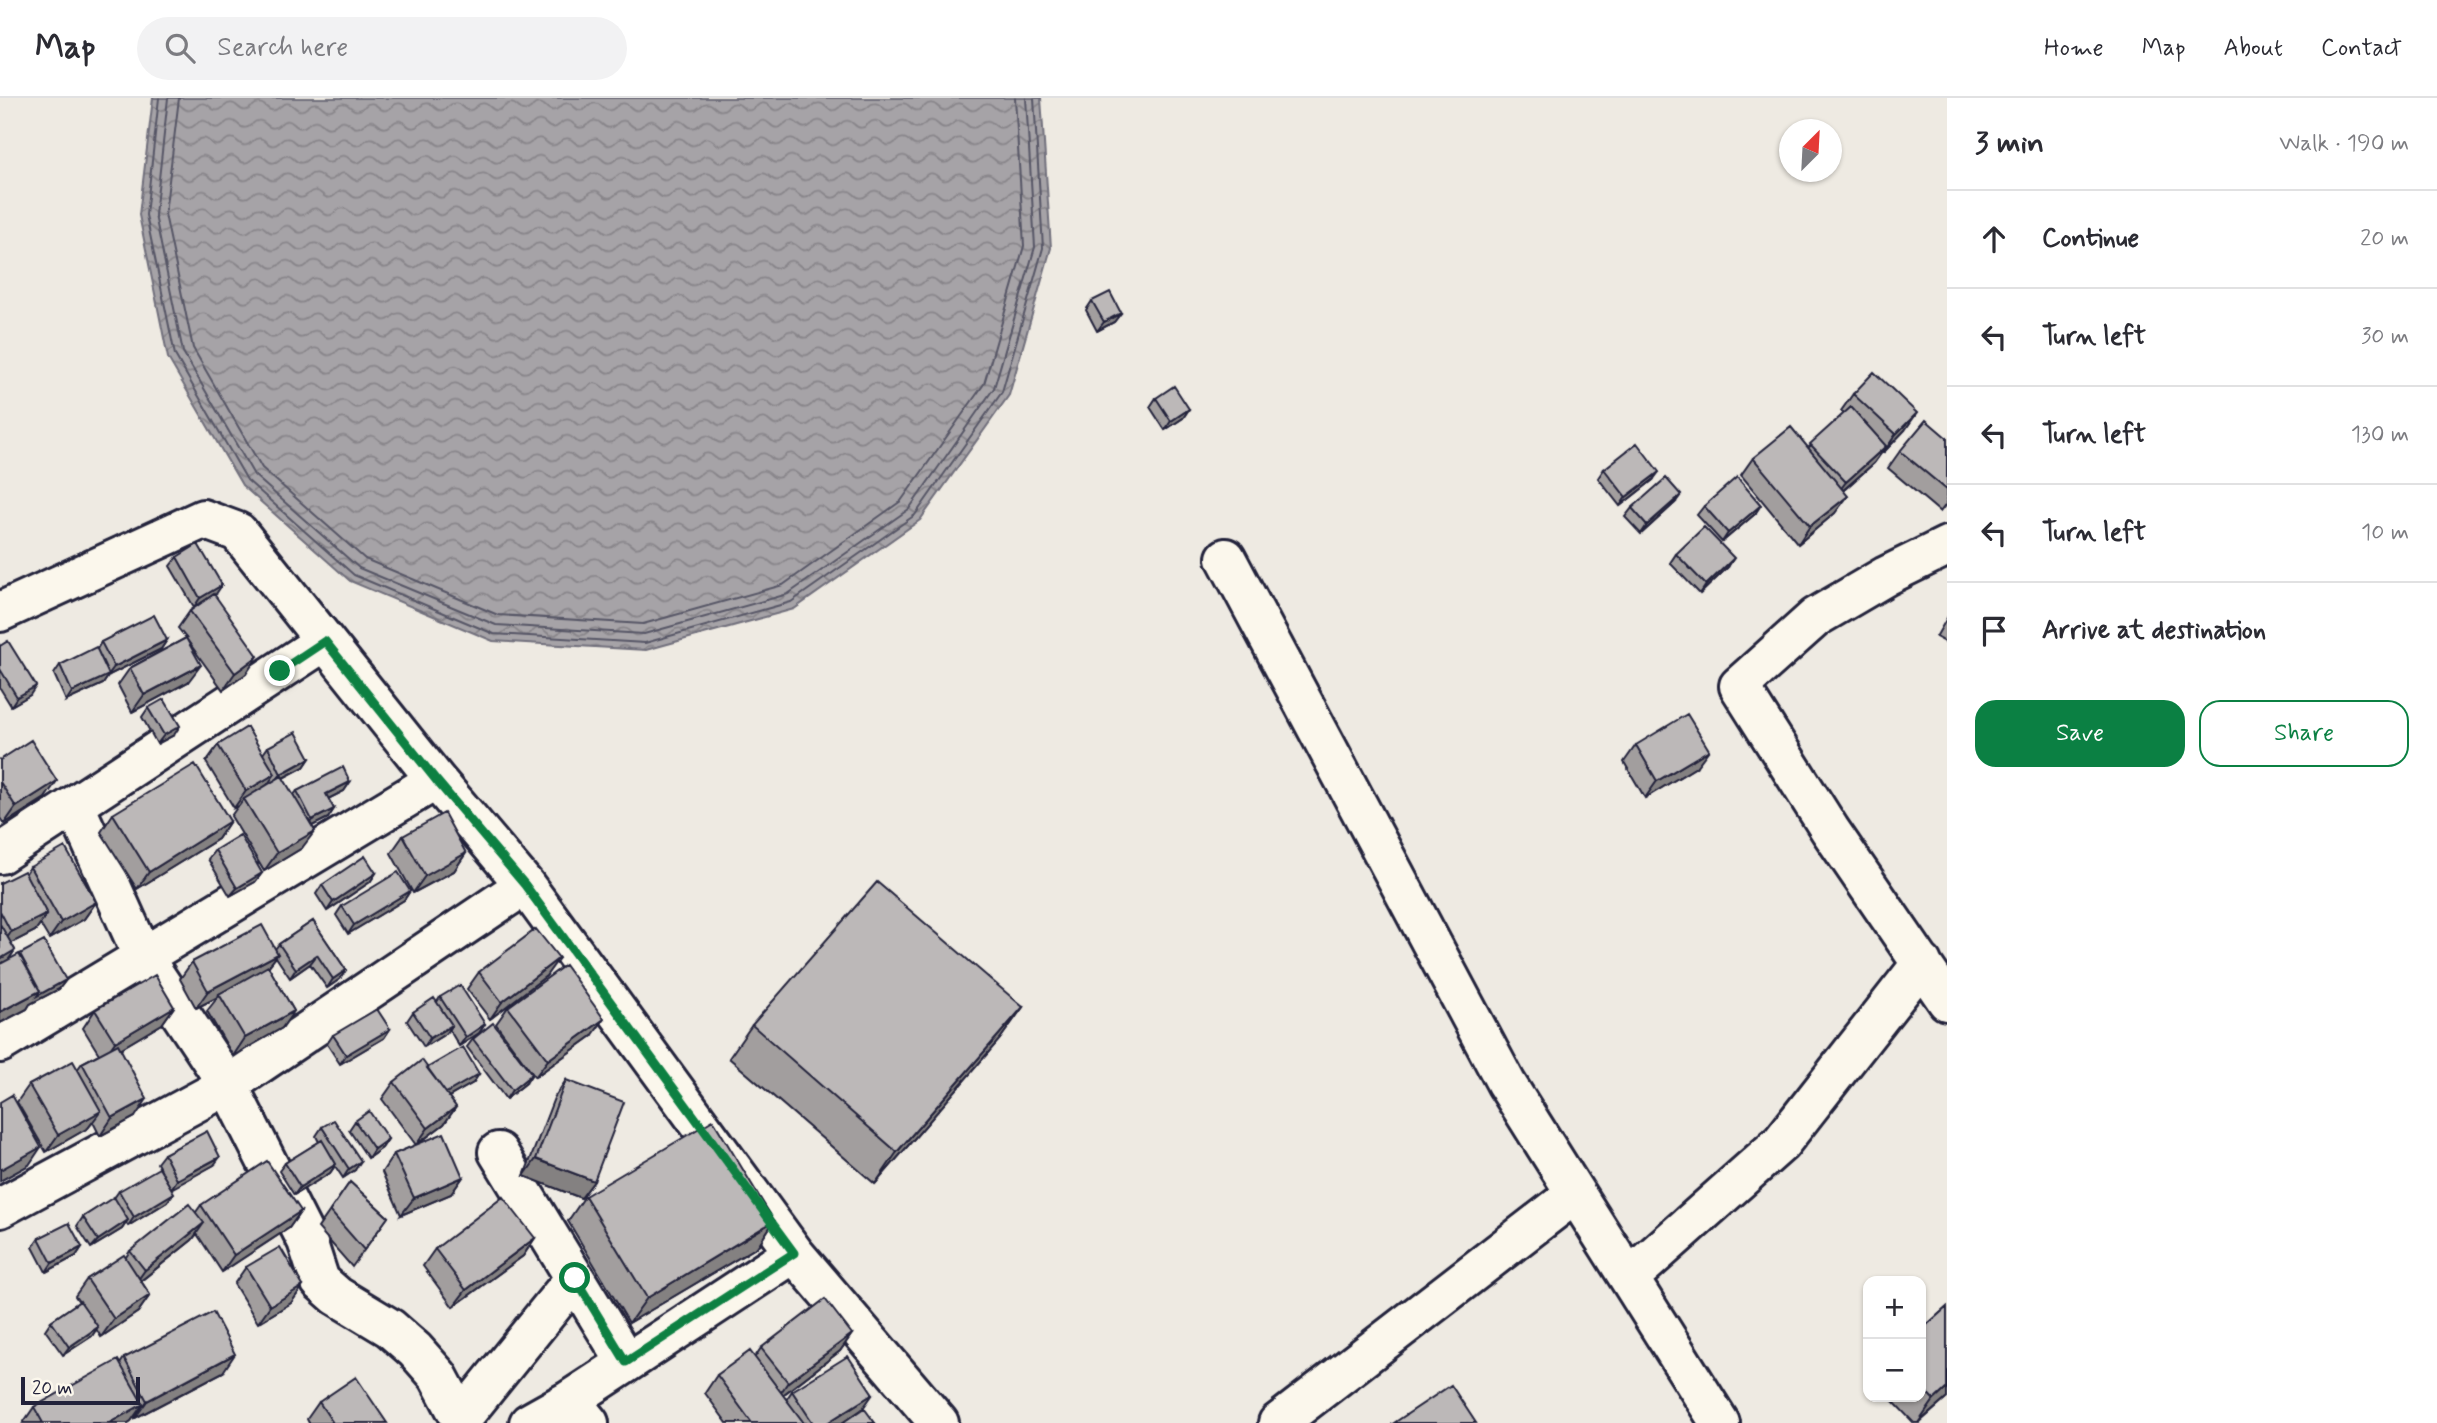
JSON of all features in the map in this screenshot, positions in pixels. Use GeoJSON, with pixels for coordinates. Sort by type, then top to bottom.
{"type":"FeatureCollection","features":[{"type":"Feature","properties":{"kind":"street"},"geometry":{"type":"LineString","coordinates":[[0,612],[203,519],[238,532],[436,780],[525,885],[794,1253],[939,1423]]}},
{"type":"Feature","properties":{"kind":"street"},"geometry":{"type":"LineString","coordinates":[[1947,547],[1886,576],[1816,617],[1739,686],[1830,830],[1947,1001]]}},
{"type":"Feature","properties":{"kind":"street"},"geometry":{"type":"LineString","coordinates":[[1226,558],[1506,1083],[1720,1423]]}},
{"type":"Feature","properties":{"kind":"street"},"geometry":{"type":"LineString","coordinates":[[0,854],[325,641]]}},
{"type":"Feature","properties":{"kind":"street"},"geometry":{"type":"LineString","coordinates":[[0,1043],[436,780]]}},
{"type":"Feature","properties":{"kind":"street"},"geometry":{"type":"LineString","coordinates":[[75,806],[143,957],[228,1085],[307,1241],[320,1281],[337,1296],[390,1328],[415,1350],[438,1376],[462,1421],[575,1278]]}},
{"type":"Feature","properties":{"kind":"street"},"geometry":{"type":"LineString","coordinates":[[0,1208],[228,1085],[525,885]]}},
{"type":"Feature","properties":{"kind":"street"},"geometry":{"type":"LineString","coordinates":[[1629,1278],[1781,1143],[1922,963]]}},
{"type":"Feature","properties":{"kind":"street"},"geometry":{"type":"LineString","coordinates":[[498,1152],[626,1362]]}},
{"type":"Feature","properties":{"kind":"street"},"geometry":{"type":"LineString","coordinates":[[1278,1423],[1576,1194]]}},
{"type":"Feature","properties":{"kind":"street"},"geometry":{"type":"LineString","coordinates":[[529,1423],[579,1411],[626,1362],[794,1253]]}},
{"type":"Feature","properties":{"kind":"water"},"geometry":{"type":"Polygon","coordinates":[[[153,98],[1041,98],[1051,248],[1009,395],[920,520],[794,609],[646,650],[493,641],[350,581],[242,485],[168,358],[139,215],[153,98]]]}},
{"type":"Feature","properties":{"kind":"building"},"geometry":{"type":"Polygon","coordinates":[[[1110,292],[1121,313],[1104,322],[1092,301],[1110,292]]]}},
{"type":"Feature","properties":{"kind":"building"},"geometry":{"type":"Polygon","coordinates":[[[1874,372],[1917,413],[1896,434],[1853,394],[1874,372]]]}},
{"type":"Feature","properties":{"kind":"building"},"geometry":{"type":"Polygon","coordinates":[[[1174,386],[1189,409],[1171,421],[1156,398],[1174,386]]]}},
{"type":"Feature","properties":{"kind":"building"},"geometry":{"type":"Polygon","coordinates":[[[1851,407],[1886,446],[1846,482],[1810,444],[1851,407]]]}},
{"type":"Feature","properties":{"kind":"building"},"geometry":{"type":"Polygon","coordinates":[[[1926,420],[1947,438],[1947,490],[1900,451],[1926,420]]]}},
{"type":"Feature","properties":{"kind":"building"},"geometry":{"type":"Polygon","coordinates":[[[1791,427],[1848,496],[1810,526],[1753,458],[1791,427]]]}},
{"type":"Feature","properties":{"kind":"building"},"geometry":{"type":"Polygon","coordinates":[[[1637,443],[1659,472],[1626,497],[1604,469],[1637,443]]]}},
{"type":"Feature","properties":{"kind":"building"},"geometry":{"type":"Polygon","coordinates":[[[1737,477],[1761,505],[1728,533],[1704,506],[1737,477]]]}},
{"type":"Feature","properties":{"kind":"building"},"geometry":{"type":"Polygon","coordinates":[[[1666,478],[1681,495],[1647,525],[1632,508],[1666,478]]]}},
{"type":"Feature","properties":{"kind":"building"},"geometry":{"type":"Polygon","coordinates":[[[1704,527],[1734,558],[1706,585],[1676,554],[1704,527]]]}},
{"type":"Feature","properties":{"kind":"building"},"geometry":{"type":"Polygon","coordinates":[[[198,544],[222,585],[200,598],[177,557],[198,544]]]}},
{"type":"Feature","properties":{"kind":"building"},"geometry":{"type":"Polygon","coordinates":[[[214,594],[258,656],[235,673],[190,611],[214,594]]]}},
{"type":"Feature","properties":{"kind":"building"},"geometry":{"type":"Polygon","coordinates":[[[154,615],[167,640],[114,667],[101,642],[154,615]]]}},
{"type":"Feature","properties":{"kind":"building"},"geometry":{"type":"Polygon","coordinates":[[[186,638],[201,665],[144,695],[130,668],[186,638]]]}},
{"type":"Feature","properties":{"kind":"building"},"geometry":{"type":"Polygon","coordinates":[[[8,641],[36,686],[17,697],[0,669],[0,646],[8,641]]]}},
{"type":"Feature","properties":{"kind":"building"},"geometry":{"type":"Polygon","coordinates":[[[96,647],[109,675],[72,692],[60,665],[96,647]]]}},
{"type":"Feature","properties":{"kind":"building"},"geometry":{"type":"Polygon","coordinates":[[[164,699],[180,726],[164,735],[148,708],[164,699]]]}},
{"type":"Feature","properties":{"kind":"building"},"geometry":{"type":"Polygon","coordinates":[[[1687,714],[1709,750],[1657,781],[1636,745],[1687,714]]]}},
{"type":"Feature","properties":{"kind":"building"},"geometry":{"type":"Polygon","coordinates":[[[247,727],[275,774],[246,791],[218,745],[247,727]]]}},
{"type":"Feature","properties":{"kind":"building"},"geometry":{"type":"Polygon","coordinates":[[[296,732],[310,758],[281,774],[268,747],[296,732]]]}},
{"type":"Feature","properties":{"kind":"building"},"geometry":{"type":"Polygon","coordinates":[[[31,740],[57,781],[16,807],[0,782],[0,760],[31,740]]]}},
{"type":"Feature","properties":{"kind":"building"},"geometry":{"type":"Polygon","coordinates":[[[195,764],[230,821],[149,872],[113,814],[195,764]]]}},
{"type":"Feature","properties":{"kind":"building"},"geometry":{"type":"Polygon","coordinates":[[[343,767],[350,782],[326,794],[334,809],[312,820],[297,791],[343,767]]]}},
{"type":"Feature","properties":{"kind":"building"},"geometry":{"type":"Polygon","coordinates":[[[282,776],[315,831],[277,853],[244,799],[282,776]]]}},
{"type":"Feature","properties":{"kind":"building"},"geometry":{"type":"Polygon","coordinates":[[[444,813],[466,853],[425,876],[403,836],[444,813]]]}},
{"type":"Feature","properties":{"kind":"building"},"geometry":{"type":"Polygon","coordinates":[[[240,835],[262,873],[237,888],[215,850],[240,835]]]}},
{"type":"Feature","properties":{"kind":"building"},"geometry":{"type":"Polygon","coordinates":[[[65,847],[96,902],[61,922],[30,867],[65,847]]]}},
{"type":"Feature","properties":{"kind":"building"},"geometry":{"type":"Polygon","coordinates":[[[365,856],[376,873],[333,902],[322,885],[365,856]]]}},
{"type":"Feature","properties":{"kind":"building"},"geometry":{"type":"Polygon","coordinates":[[[24,871],[47,914],[11,932],[0,911],[0,883],[24,871]]]}},
{"type":"Feature","properties":{"kind":"building"},"geometry":{"type":"Polygon","coordinates":[[[398,872],[410,891],[354,925],[342,906],[398,872]]]}},
{"type":"Feature","properties":{"kind":"building"},"geometry":{"type":"Polygon","coordinates":[[[877,882],[1023,1007],[897,1152],[752,1025],[877,882]]]}},
{"type":"Feature","properties":{"kind":"building"},"geometry":{"type":"Polygon","coordinates":[[[313,921],[346,970],[333,979],[317,955],[296,969],[279,944],[313,921]]]}},
{"type":"Feature","properties":{"kind":"building"},"geometry":{"type":"Polygon","coordinates":[[[0,924],[15,950],[0,959],[0,924]]]}},
{"type":"Feature","properties":{"kind":"building"},"geometry":{"type":"Polygon","coordinates":[[[262,925],[278,954],[208,991],[192,962],[262,925]]]}},
{"type":"Feature","properties":{"kind":"building"},"geometry":{"type":"Polygon","coordinates":[[[536,929],[559,958],[502,1002],[479,972],[536,929]]]}},
{"type":"Feature","properties":{"kind":"building"},"geometry":{"type":"Polygon","coordinates":[[[44,941],[66,980],[37,996],[40,991],[20,954],[44,941]]]}},
{"type":"Feature","properties":{"kind":"building"},"geometry":{"type":"Polygon","coordinates":[[[19,954],[40,991],[0,1012],[0,964],[19,954]]]}},
{"type":"Feature","properties":{"kind":"building"},"geometry":{"type":"Polygon","coordinates":[[[565,965],[604,1019],[548,1060],[508,1007],[565,965]]]}},
{"type":"Feature","properties":{"kind":"building"},"geometry":{"type":"Polygon","coordinates":[[[268,966],[294,1011],[245,1038],[219,994],[268,966]]]}},
{"type":"Feature","properties":{"kind":"building"},"geometry":{"type":"Polygon","coordinates":[[[155,975],[174,1007],[115,1042],[95,1010],[155,975]]]}},
{"type":"Feature","properties":{"kind":"building"},"geometry":{"type":"Polygon","coordinates":[[[460,985],[485,1024],[466,1037],[440,997],[460,985]]]}},
{"type":"Feature","properties":{"kind":"building"},"geometry":{"type":"Polygon","coordinates":[[[434,998],[452,1025],[430,1038],[413,1012],[434,998]]]}},
{"type":"Feature","properties":{"kind":"building"},"geometry":{"type":"Polygon","coordinates":[[[377,1009],[390,1029],[346,1055],[333,1035],[377,1009]]]}},
{"type":"Feature","properties":{"kind":"building"},"geometry":{"type":"Polygon","coordinates":[[[493,1023],[532,1074],[512,1090],[473,1039],[493,1023]]]}},
{"type":"Feature","properties":{"kind":"building"},"geometry":{"type":"Polygon","coordinates":[[[118,1044],[147,1099],[112,1118],[82,1063],[118,1044]]]}},
{"type":"Feature","properties":{"kind":"building"},"geometry":{"type":"Polygon","coordinates":[[[463,1047],[479,1074],[446,1093],[427,1068],[463,1047]]]}},
{"type":"Feature","properties":{"kind":"building"},"geometry":{"type":"Polygon","coordinates":[[[422,1060],[456,1107],[428,1128],[394,1082],[422,1060]]]}},
{"type":"Feature","properties":{"kind":"building"},"geometry":{"type":"Polygon","coordinates":[[[73,1061],[101,1111],[58,1135],[29,1085],[73,1061]]]}},
{"type":"Feature","properties":{"kind":"building"},"geometry":{"type":"Polygon","coordinates":[[[566,1080],[624,1102],[594,1181],[536,1159],[566,1080]]]}},
{"type":"Feature","properties":{"kind":"building"},"geometry":{"type":"Polygon","coordinates":[[[12,1095],[41,1147],[0,1170],[0,1102],[12,1095]]]}},
{"type":"Feature","properties":{"kind":"building"},"geometry":{"type":"Polygon","coordinates":[[[369,1111],[388,1139],[374,1149],[355,1121],[369,1111]]]}},
{"type":"Feature","properties":{"kind":"building"},"geometry":{"type":"Polygon","coordinates":[[[334,1120],[361,1161],[349,1169],[322,1127],[334,1120]]]}},
{"type":"Feature","properties":{"kind":"building"},"geometry":{"type":"Polygon","coordinates":[[[713,1120],[774,1221],[647,1298],[585,1196],[713,1120]]]}},
{"type":"Feature","properties":{"kind":"building"},"geometry":{"type":"Polygon","coordinates":[[[207,1131],[220,1157],[177,1180],[164,1154],[207,1131]]]}},
{"type":"Feature","properties":{"kind":"building"},"geometry":{"type":"Polygon","coordinates":[[[444,1133],[463,1177],[414,1198],[394,1154],[444,1133]]]}},
{"type":"Feature","properties":{"kind":"building"},"geometry":{"type":"Polygon","coordinates":[[[322,1140],[336,1164],[300,1187],[285,1163],[322,1140]]]}},
{"type":"Feature","properties":{"kind":"building"},"geometry":{"type":"Polygon","coordinates":[[[267,1161],[301,1211],[234,1255],[201,1205],[267,1161]]]}},
{"type":"Feature","properties":{"kind":"building"},"geometry":{"type":"Polygon","coordinates":[[[159,1168],[174,1193],[134,1217],[119,1191],[159,1168]]]}},
{"type":"Feature","properties":{"kind":"building"},"geometry":{"type":"Polygon","coordinates":[[[350,1182],[388,1217],[364,1250],[330,1211],[350,1182]]]}},
{"type":"Feature","properties":{"kind":"building"},"geometry":{"type":"Polygon","coordinates":[[[114,1197],[128,1220],[98,1240],[83,1217],[114,1197]]]}},
{"type":"Feature","properties":{"kind":"building"},"geometry":{"type":"Polygon","coordinates":[[[503,1197],[535,1238],[466,1290],[435,1249],[503,1197]]]}},
{"type":"Feature","properties":{"kind":"building"},"geometry":{"type":"Polygon","coordinates":[[[189,1204],[204,1223],[145,1270],[130,1251],[189,1204]]]}},
{"type":"Feature","properties":{"kind":"building"},"geometry":{"type":"Polygon","coordinates":[[[69,1223],[82,1247],[52,1263],[39,1238],[69,1223]]]}},
{"type":"Feature","properties":{"kind":"building"},"geometry":{"type":"Polygon","coordinates":[[[280,1247],[303,1286],[270,1306],[246,1267],[280,1247]]]}},
{"type":"Feature","properties":{"kind":"building"},"geometry":{"type":"Polygon","coordinates":[[[124,1255],[150,1295],[114,1319],[87,1279],[124,1255]]]}},
{"type":"Feature","properties":{"kind":"building"},"geometry":{"type":"Polygon","coordinates":[[[825,1299],[852,1334],[788,1382],[761,1348],[825,1299]]]}},
{"type":"Feature","properties":{"kind":"building"},"geometry":{"type":"Polygon","coordinates":[[[80,1301],[98,1327],[69,1347],[51,1321],[80,1301]]]}},
{"type":"Feature","properties":{"kind":"building"},"geometry":{"type":"Polygon","coordinates":[[[1947,1307],[1947,1388],[1934,1400],[1926,1391],[1926,1326],[1947,1307]]]}},
{"type":"Feature","properties":{"kind":"building"},"geometry":{"type":"Polygon","coordinates":[[[213,1312],[235,1354],[147,1401],[124,1358],[213,1312]]]}},
{"type":"Feature","properties":{"kind":"building"},"geometry":{"type":"Polygon","coordinates":[[[750,1351],[804,1423],[752,1423],[717,1375],[750,1351]]]}},
{"type":"Feature","properties":{"kind":"building"},"geometry":{"type":"Polygon","coordinates":[[[848,1356],[873,1394],[827,1423],[813,1423],[792,1391],[848,1356]]]}},
{"type":"Feature","properties":{"kind":"building"},"geometry":{"type":"Polygon","coordinates":[[[118,1360],[143,1404],[109,1423],[43,1423],[34,1407],[118,1360]]]}},
{"type":"Feature","properties":{"kind":"building"},"geometry":{"type":"Polygon","coordinates":[[[356,1377],[387,1423],[333,1423],[319,1402],[356,1377]]]}},
{"type":"Feature","properties":{"kind":"building"},"geometry":{"type":"Polygon","coordinates":[[[1451,1385],[1476,1423],[1394,1423],[1451,1385]]]}},
{"type":"Feature","properties":{"kind":"building"},"geometry":{"type":"Polygon","coordinates":[[[864,1408],[875,1423],[842,1423],[864,1408]]]}},
{"type":"Feature","properties":{"kind":"route"},"geometry":{"type":"LineString","coordinates":[[280,671],[325,641],[436,780],[525,885],[794,1253],[626,1362],[575,1278]]}}]}
